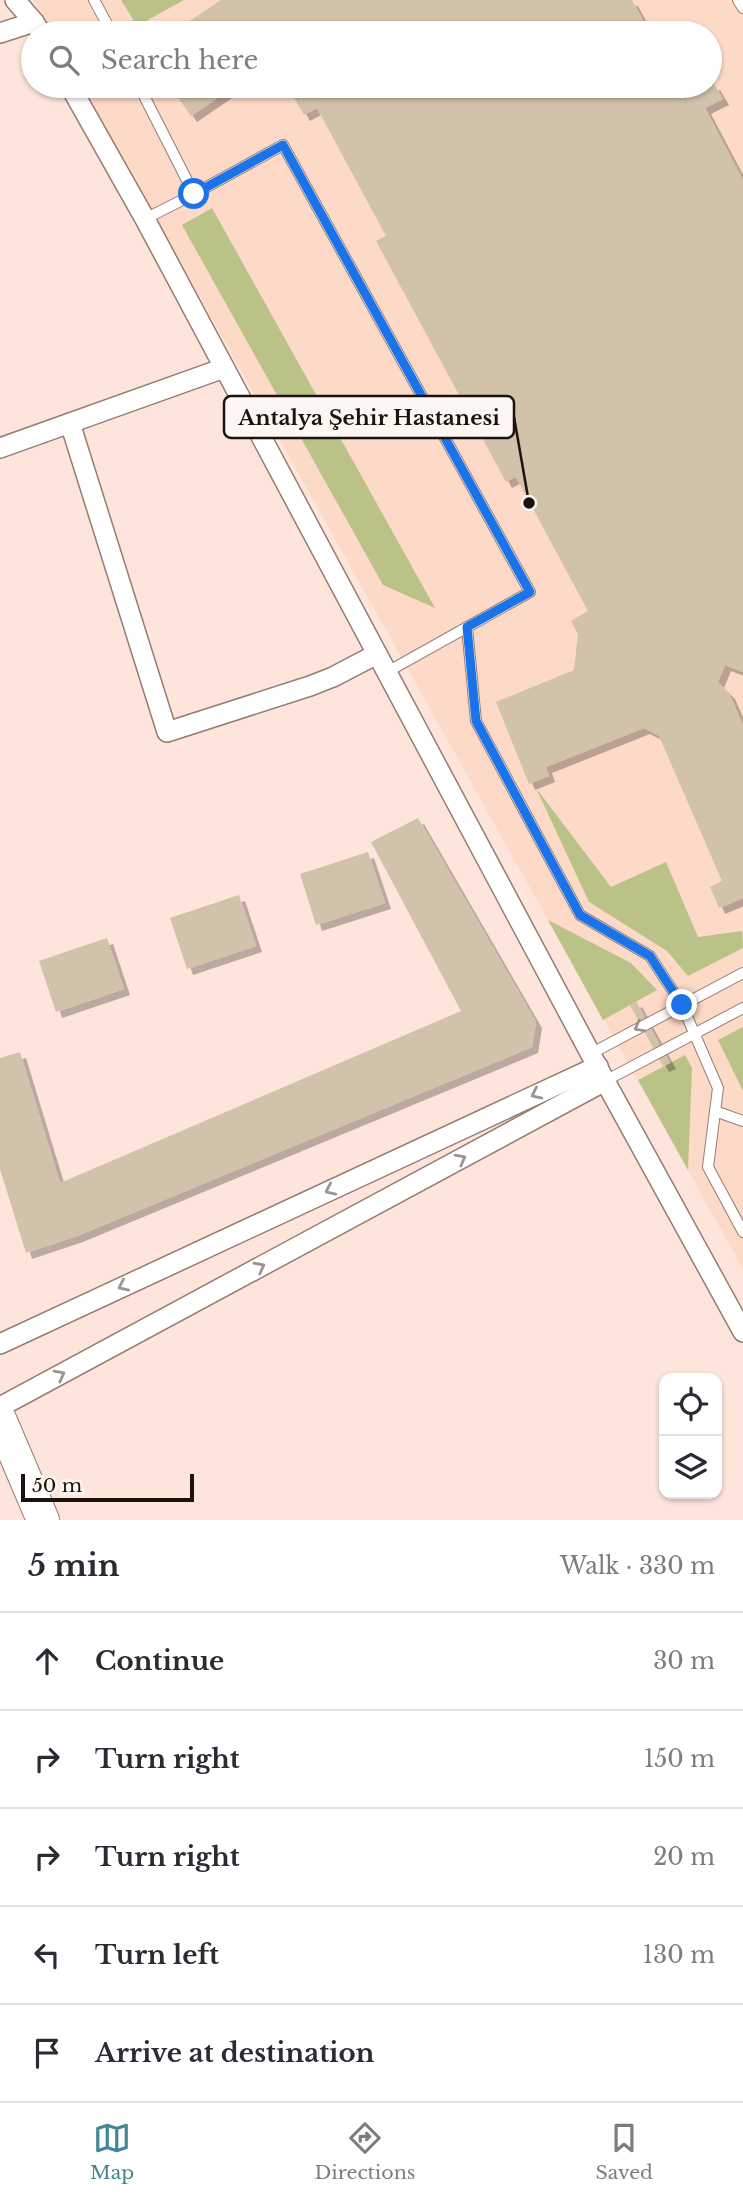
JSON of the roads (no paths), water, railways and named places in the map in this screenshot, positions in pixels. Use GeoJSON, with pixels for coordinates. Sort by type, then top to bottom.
{"type":"FeatureCollection","features":[{"type":"Feature","properties":{"kind":"main road"},"geometry":{"type":"LineString","coordinates":[[0,1419],[43,1520]]}},
{"type":"Feature","properties":{"kind":"street"},"geometry":{"type":"LineString","coordinates":[[0,2],[8,0]]}},
{"type":"Feature","properties":{"kind":"street"},"geometry":{"type":"LineString","coordinates":[[15,0],[32,21]]}},
{"type":"Feature","properties":{"kind":"street"},"geometry":{"type":"LineString","coordinates":[[0,33],[21,30]]}},
{"type":"Feature","properties":{"kind":"street"},"geometry":{"type":"LineString","coordinates":[[77,98],[145,219],[743,1332]]}},
{"type":"Feature","properties":{"kind":"street"},"geometry":{"type":"LineString","coordinates":[[0,448],[225,368]]}},
{"type":"Feature","properties":{"kind":"street"},"geometry":{"type":"LineString","coordinates":[[70,424],[167,732],[382,663]]}},
{"type":"Feature","properties":{"kind":"street"},"geometry":{"type":"LineString","coordinates":[[0,1344],[598,1066]]}},
{"type":"Feature","properties":{"kind":"street"},"geometry":{"type":"LineString","coordinates":[[0,1407],[598,1066]]}},
{"type":"Feature","properties":{"kind":"lane"},"geometry":{"type":"LineString","coordinates":[[94,0],[105,21]]}},
{"type":"Feature","properties":{"kind":"lane"},"geometry":{"type":"LineString","coordinates":[[738,0],[743,8]]}},
{"type":"Feature","properties":{"kind":"lane"},"geometry":{"type":"LineString","coordinates":[[145,98],[194,194]]}},
{"type":"Feature","properties":{"kind":"lane"},"geometry":{"type":"LineString","coordinates":[[145,219],[283,145],[530,592],[467,627],[382,663]]}},
{"type":"Feature","properties":{"kind":"lane"},"geometry":{"type":"LineString","coordinates":[[467,627],[476,721],[580,915],[650,956],[682,1005],[718,1088],[708,1167],[743,1232]]}},
{"type":"Feature","properties":{"kind":"lane"},"geometry":{"type":"LineString","coordinates":[[598,1066],[682,1005],[743,973]]}},
{"type":"Feature","properties":{"kind":"lane"},"geometry":{"type":"LineString","coordinates":[[598,1066],[694,1034],[743,1008]]}},
{"type":"Feature","properties":{"kind":"lane"},"geometry":{"type":"LineString","coordinates":[[715,1111],[743,1121]]}},
{"type":"Feature","properties":{"kind":"place","name":"Antalya Şehir Hastanesi"},"geometry":{"type":"Point","coordinates":[529,503]}}]}
